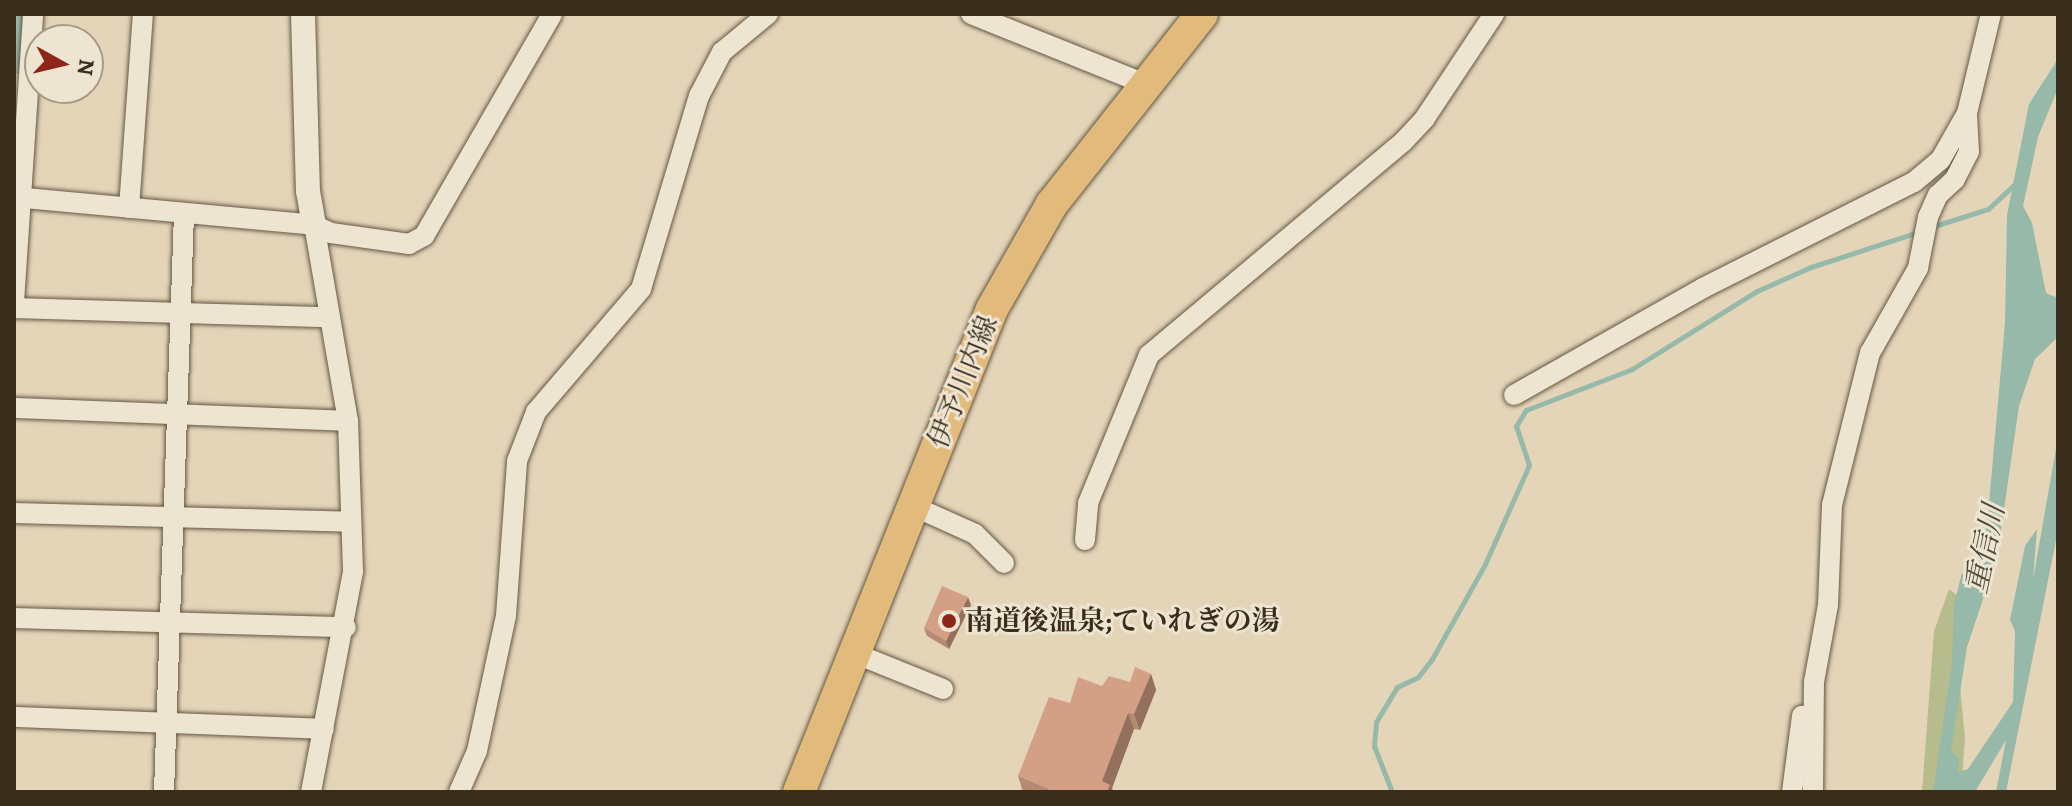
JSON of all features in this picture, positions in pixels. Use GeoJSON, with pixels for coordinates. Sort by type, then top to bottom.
{"type":"FeatureCollection","features":[{"type":"Feature","properties":{"kind":"main road","name":"伊予川内線"},"geometry":{"type":"LineString","coordinates":[[799,792],[992,309],[1052,204],[1202,14]]}},
{"type":"Feature","properties":{"kind":"street"},"geometry":{"type":"LineString","coordinates":[[33,14],[17,197],[14,305],[326,317]]}},
{"type":"Feature","properties":{"kind":"street"},"geometry":{"type":"LineString","coordinates":[[129,208],[143,14]]}},
{"type":"Feature","properties":{"kind":"street"},"geometry":{"type":"LineString","coordinates":[[303,14],[308,191],[326,317],[348,421],[351,522],[346,627],[311,792]]}},
{"type":"Feature","properties":{"kind":"street"},"geometry":{"type":"LineString","coordinates":[[17,197],[314,225],[331,233],[409,244],[424,236],[552,14]]}},
{"type":"Feature","properties":{"kind":"street"},"geometry":{"type":"LineString","coordinates":[[459,792],[477,751],[506,616],[517,461],[536,412],[641,289],[699,96],[722,52],[768,14]]}},
{"type":"Feature","properties":{"kind":"street"},"geometry":{"type":"LineString","coordinates":[[971,14],[1145,84]]}},
{"type":"Feature","properties":{"kind":"street"},"geometry":{"type":"LineString","coordinates":[[1085,540],[1088,503],[1149,355],[1403,142],[1425,118],[1494,14]]}},
{"type":"Feature","properties":{"kind":"street"},"geometry":{"type":"LineString","coordinates":[[1514,395],[1703,288],[1914,182],[1941,159],[1967,113],[1991,14]]}},
{"type":"Feature","properties":{"kind":"street"},"geometry":{"type":"LineString","coordinates":[[1813,792],[1814,682],[1828,605],[1832,505],[1870,353],[1918,268],[1928,217],[1938,195],[1969,152],[1967,113]]}},
{"type":"Feature","properties":{"kind":"street"},"geometry":{"type":"LineString","coordinates":[[164,792],[184,213]]}},
{"type":"Feature","properties":{"kind":"street"},"geometry":{"type":"LineString","coordinates":[[14,408],[348,421]]}},
{"type":"Feature","properties":{"kind":"street"},"geometry":{"type":"LineString","coordinates":[[913,506],[975,534],[1004,563]]}},
{"type":"Feature","properties":{"kind":"street"},"geometry":{"type":"LineString","coordinates":[[14,513],[351,522]]}},
{"type":"Feature","properties":{"kind":"street"},"geometry":{"type":"LineString","coordinates":[[14,618],[346,627]]}},
{"type":"Feature","properties":{"kind":"street"},"geometry":{"type":"LineString","coordinates":[[854,653],[943,689]]}},
{"type":"Feature","properties":{"kind":"street"},"geometry":{"type":"LineString","coordinates":[[1792,792],[1802,711],[1814,682]]}},
{"type":"Feature","properties":{"kind":"street"},"geometry":{"type":"LineString","coordinates":[[14,717],[324,729]]}},
{"type":"Feature","properties":{"kind":"shaded area"},"geometry":{"type":"Polygon","coordinates":[[[1949,589],[1961,598],[1954,624],[1965,738],[1961,792],[1922,792],[1934,631],[1949,589]]]}},
{"type":"Feature","properties":{"kind":"water","name":"重信川"},"geometry":{"type":"Polygon","coordinates":[[[2058,59],[2058,88],[2038,137],[2023,206],[2032,223],[2046,293],[2058,298],[2058,337],[2035,359],[2019,406],[1997,557],[1967,647],[1951,751],[1959,758],[1958,772],[1968,769],[2013,702],[2015,631],[2010,620],[2025,546],[2037,529],[2033,580],[2058,437],[2057,535],[2006,792],[1996,792],[2006,740],[1975,792],[1933,792],[1952,663],[1954,604],[1962,573],[1973,583],[1987,526],[2005,323],[2007,215],[2029,104],[2058,59]]]}},
{"type":"Feature","properties":{"kind":"building","name":"南道後温泉;ていれぎの湯"},"geometry":{"type":"Polygon","coordinates":[[[942,586],[968,597],[946,641],[924,628],[942,586]]]}},
{"type":"Feature","properties":{"kind":"building"},"geometry":{"type":"Polygon","coordinates":[[[1135,667],[1151,674],[1134,714],[1128,713],[1102,781],[1110,785],[1107,792],[1055,792],[1018,776],[1049,697],[1070,703],[1078,677],[1102,686],[1109,676],[1130,682],[1135,667]]]}},
{"type":"Feature","properties":{"kind":"waterway"},"geometry":{"type":"LineString","coordinates":[[14,58],[17,14]]}},
{"type":"Feature","properties":{"kind":"waterway"},"geometry":{"type":"LineString","coordinates":[[1931,227],[1988,209],[2016,183]]}},
{"type":"Feature","properties":{"kind":"waterway"},"geometry":{"type":"LineString","coordinates":[[1392,792],[1374,746],[1376,722],[1397,687],[1418,677],[1432,659],[1485,564],[1529,465],[1516,426],[1526,410],[1632,369],[1757,291],[1811,267],[1918,232]]}},
{"type":"Feature","properties":{"kind":"place","name":"南道後温泉;ていれぎの湯"},"geometry":{"type":"Point","coordinates":[949,621]}}]}
